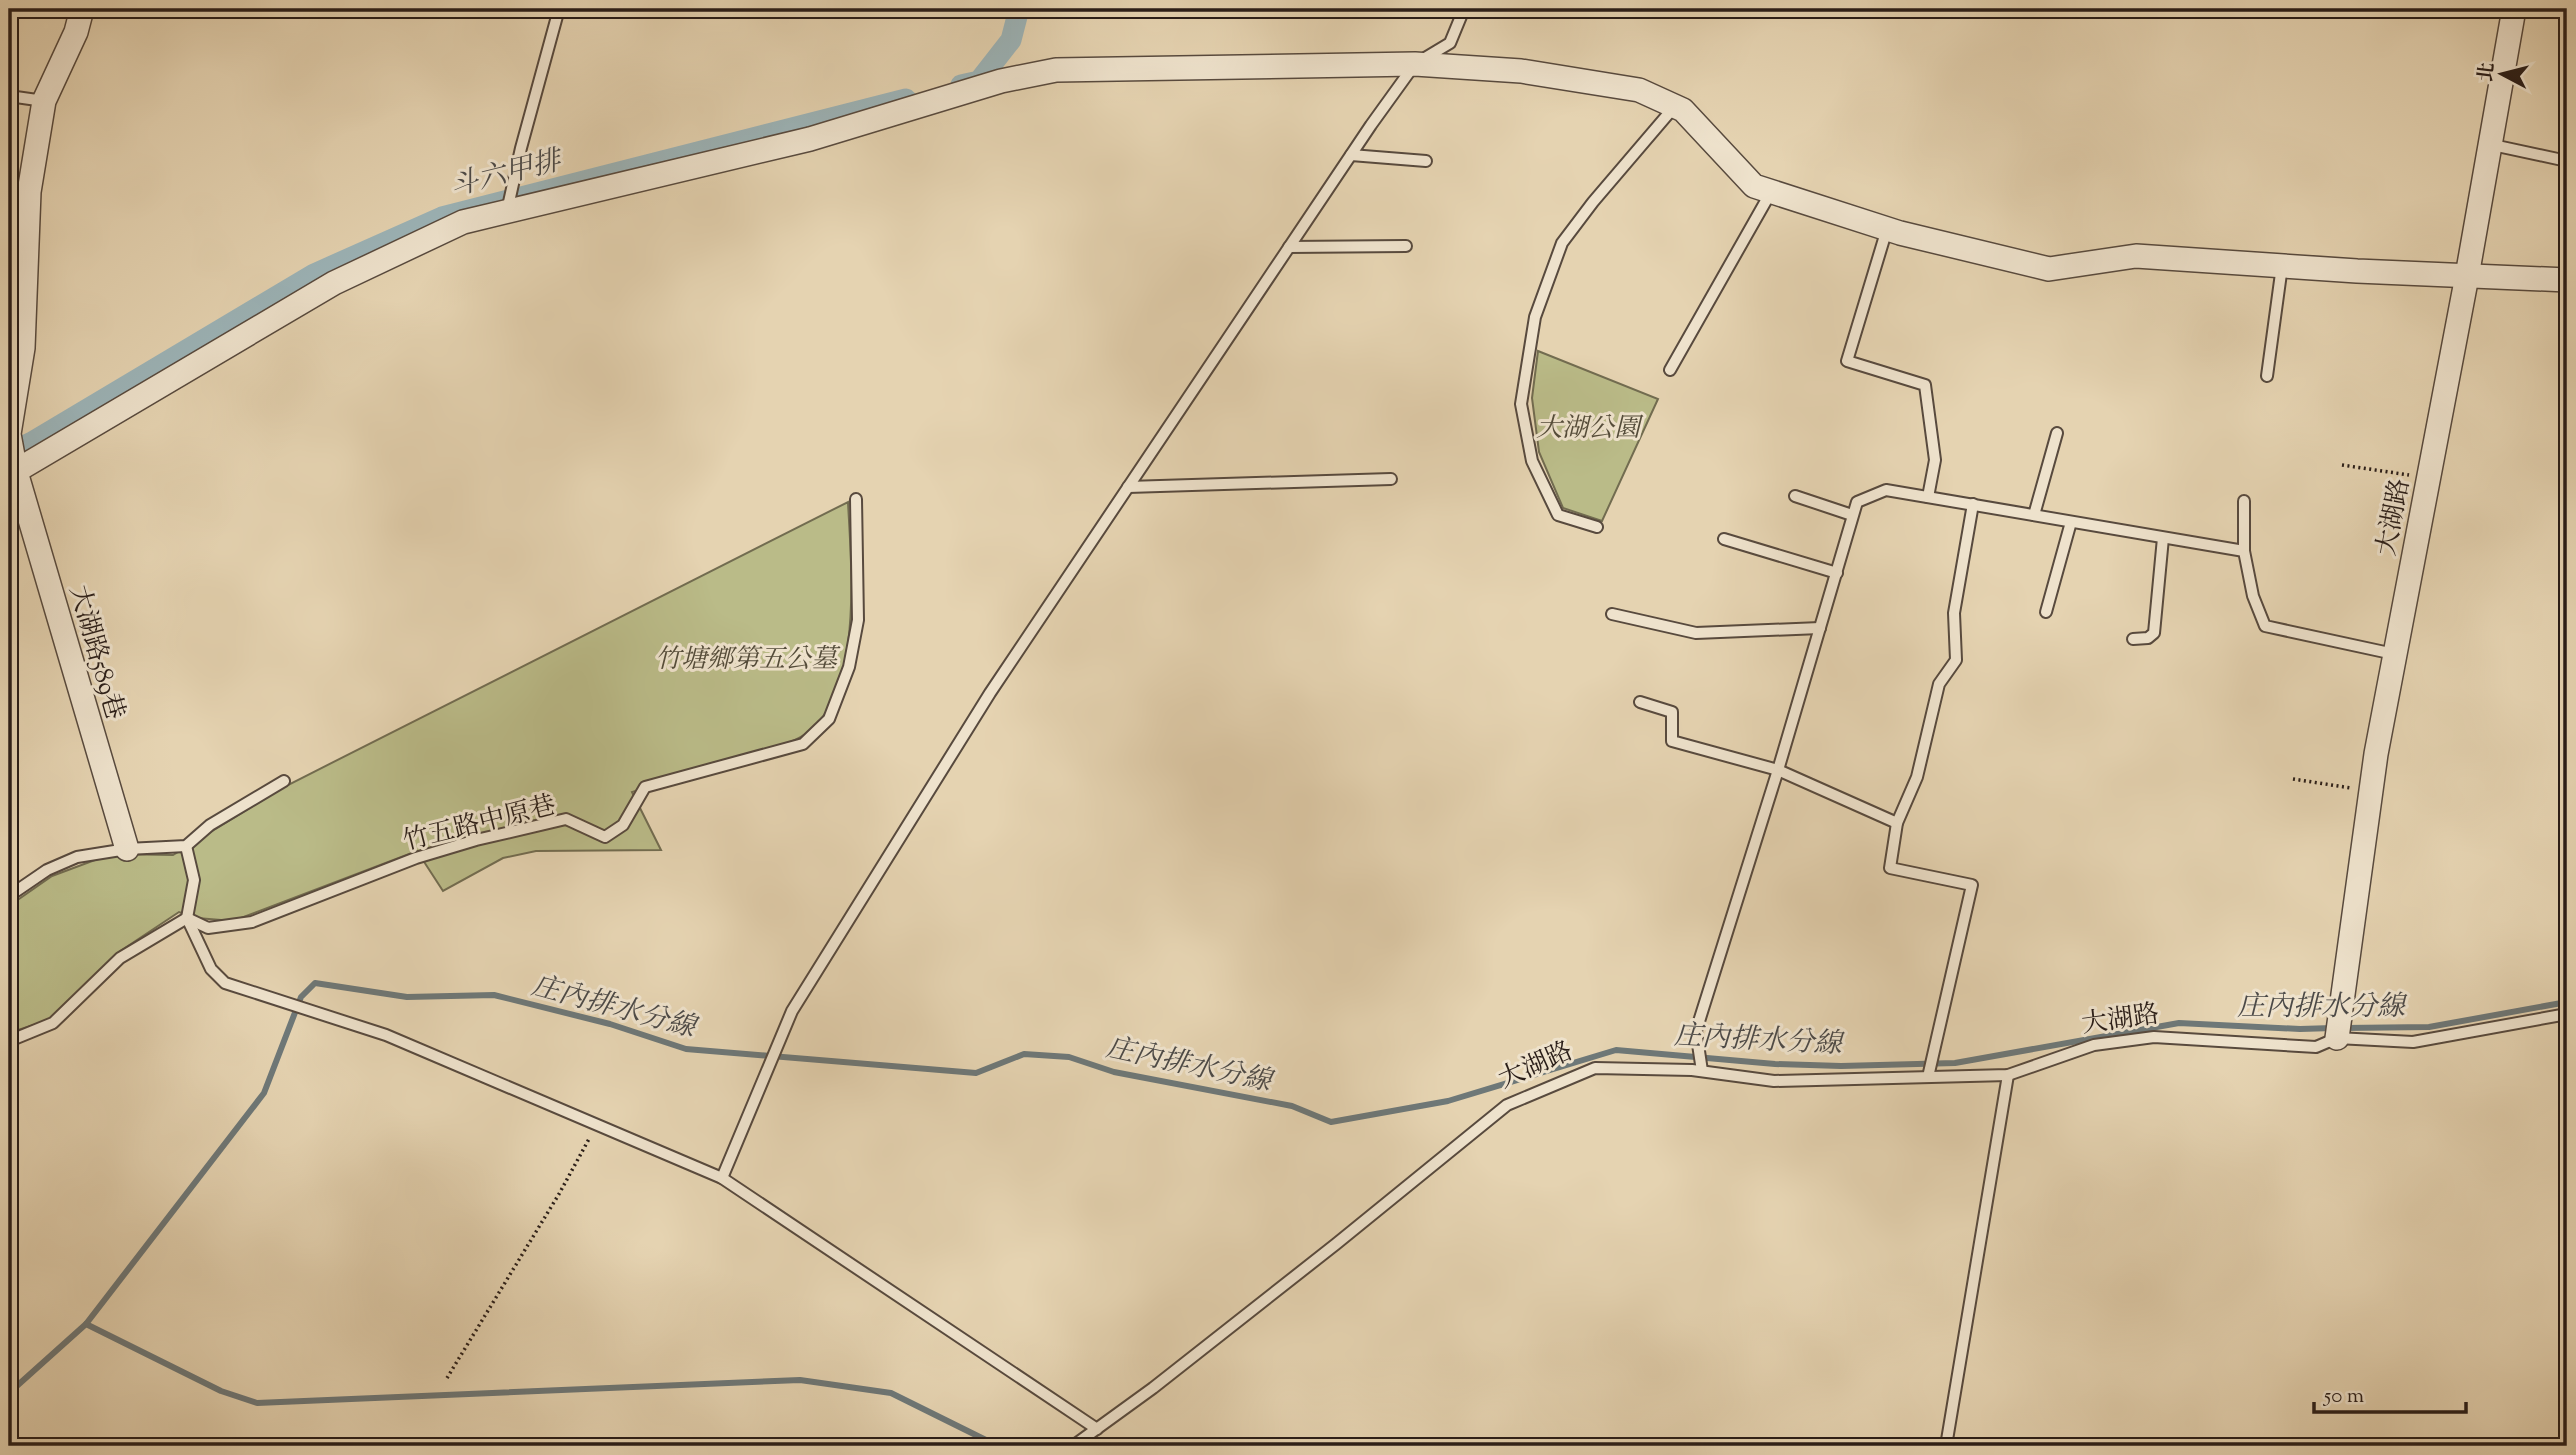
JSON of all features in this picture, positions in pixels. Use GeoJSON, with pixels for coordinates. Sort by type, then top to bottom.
{"type":"FeatureCollection","features":[{"type":"Feature","properties":{"kind":"street"},"geometry":{"type":"LineString","coordinates":[[9,434],[23,348],[29,192],[44,101],[76,32],[82,9]]}},
{"type":"Feature","properties":{"kind":"street","name":"大湖路"},"geometry":{"type":"LineString","coordinates":[[2337,1038],[2371,791],[2514,9]]}},
{"type":"Feature","properties":{"kind":"street"},"geometry":{"type":"LineString","coordinates":[[12,473],[334,283],[463,222],[810,139],[1001,81],[1056,70],[1415,64],[1521,71],[1640,90],[1675,106],[1683,110],[1754,186],[1887,229],[2049,269],[2136,256],[2567,281]]}},
{"type":"Feature","properties":{"kind":"street","name":"大湖路589巷"},"geometry":{"type":"LineString","coordinates":[[9,434],[12,473],[127,849]]}},
{"type":"Feature","properties":{"kind":"lane"},"geometry":{"type":"LineString","coordinates":[[507,211],[521,148],[559,9]]}},
{"type":"Feature","properties":{"kind":"lane"},"geometry":{"type":"LineString","coordinates":[[722,1178],[792,1011],[990,693],[1351,155],[1415,64],[1450,44],[1464,9]]}},
{"type":"Feature","properties":{"kind":"lane"},"geometry":{"type":"LineString","coordinates":[[9,96],[44,101]]}},
{"type":"Feature","properties":{"kind":"lane"},"geometry":{"type":"LineString","coordinates":[[1597,527],[1558,515],[1532,461],[1521,404],[1535,317],[1562,243],[1593,202],[1675,106]]}},
{"type":"Feature","properties":{"kind":"lane"},"geometry":{"type":"LineString","coordinates":[[2488,144],[2567,161]]}},
{"type":"Feature","properties":{"kind":"lane"},"geometry":{"type":"LineString","coordinates":[[1351,155],[1426,161]]}},
{"type":"Feature","properties":{"kind":"lane"},"geometry":{"type":"LineString","coordinates":[[1670,370],[1771,192]]}},
{"type":"Feature","properties":{"kind":"lane"},"geometry":{"type":"LineString","coordinates":[[1887,229],[1847,361],[1925,385],[1936,460],[1928,497]]}},
{"type":"Feature","properties":{"kind":"lane"},"geometry":{"type":"LineString","coordinates":[[1289,247],[1406,246]]}},
{"type":"Feature","properties":{"kind":"lane"},"geometry":{"type":"LineString","coordinates":[[2267,376],[2282,266]]}},
{"type":"Feature","properties":{"kind":"lane"},"geometry":{"type":"LineString","coordinates":[[2034,515],[2057,433]]}},
{"type":"Feature","properties":{"kind":"lane"},"geometry":{"type":"LineString","coordinates":[[1128,487],[1391,479]]}},
{"type":"Feature","properties":{"kind":"lane"},"geometry":{"type":"LineString","coordinates":[[1702,1071],[1696,1031],[1779,770],[1857,502],[1886,490],[2244,551]]}},
{"type":"Feature","properties":{"kind":"lane"},"geometry":{"type":"LineString","coordinates":[[1795,496],[1852,515]]}},
{"type":"Feature","properties":{"kind":"lane","name":"竹五路中原巷"},"geometry":{"type":"LineString","coordinates":[[187,918],[208,928],[253,922],[416,858],[475,840],[566,819],[605,837],[623,825],[645,787],[803,744],[829,719],[849,667],[858,621],[856,499]]}},
{"type":"Feature","properties":{"kind":"lane"},"geometry":{"type":"LineString","coordinates":[[2244,501],[2244,551],[2253,596],[2264,626],[2395,654]]}},
{"type":"Feature","properties":{"kind":"lane"},"geometry":{"type":"LineString","coordinates":[[1928,1077],[1972,885],[1890,868],[1897,823],[1917,777],[1939,684],[1956,660],[1954,613],[1973,505]]}},
{"type":"Feature","properties":{"kind":"lane"},"geometry":{"type":"LineString","coordinates":[[2046,612],[2071,522]]}},
{"type":"Feature","properties":{"kind":"lane"},"geometry":{"type":"LineString","coordinates":[[2133,639],[2148,638],[2154,633],[2162,538]]}},
{"type":"Feature","properties":{"kind":"lane"},"geometry":{"type":"LineString","coordinates":[[1724,539],[1837,573]]}},
{"type":"Feature","properties":{"kind":"lane"},"geometry":{"type":"LineString","coordinates":[[1612,614],[1696,633],[1820,628]]}},
{"type":"Feature","properties":{"kind":"lane"},"geometry":{"type":"LineString","coordinates":[[1640,702],[1672,712],[1672,741],[1779,770],[1897,823]]}},
{"type":"Feature","properties":{"kind":"lane"},"geometry":{"type":"LineString","coordinates":[[9,896],[47,870],[77,857],[127,849],[186,846],[210,825],[284,781]]}},
{"type":"Feature","properties":{"kind":"lane"},"geometry":{"type":"LineString","coordinates":[[186,846],[194,880],[187,918],[211,969],[225,983],[386,1035],[722,1178],[1097,1429]]}},
{"type":"Feature","properties":{"kind":"lane"},"geometry":{"type":"LineString","coordinates":[[9,1041],[53,1023],[120,958],[187,918]]}},
{"type":"Feature","properties":{"kind":"lane","name":"大湖路"},"geometry":{"type":"LineString","coordinates":[[1073,1446],[1336,1244],[1507,1105],[1595,1068],[1702,1071],[1774,1081],[2008,1075],[2094,1045],[2154,1037],[2316,1047],[2337,1038],[2413,1042],[2567,1014]]}},
{"type":"Feature","properties":{"kind":"lane"},"geometry":{"type":"LineString","coordinates":[[1947,1446],[2008,1075]]}},
{"type":"Feature","properties":{"kind":"path"},"geometry":{"type":"LineString","coordinates":[[2342,465],[2428,477]]}},
{"type":"Feature","properties":{"kind":"path"},"geometry":{"type":"LineString","coordinates":[[2293,779],[2371,791]]}},
{"type":"Feature","properties":{"kind":"path"},"geometry":{"type":"LineString","coordinates":[[447,1378],[559,1194],[596,1125]]}},
{"type":"Feature","properties":{"kind":"green space","name":"大湖公園"},"geometry":{"type":"Polygon","coordinates":[[[1538,351],[1658,399],[1602,521],[1563,508],[1539,452],[1532,398],[1538,351]]]}},
{"type":"Feature","properties":{"kind":"green space","name":"竹塘鄉第五公墓"},"geometry":{"type":"Polygon","coordinates":[[[848,502],[851,561],[849,633],[844,667],[834,698],[818,723],[795,740],[632,792],[661,850],[536,851],[503,858],[443,891],[417,851],[233,921],[197,918],[179,912],[119,952],[52,1019],[9,1033],[9,906],[52,876],[111,854],[173,855],[284,787],[848,502]]]}},
{"type":"Feature","properties":{"kind":"waterway","name":"斗六甲排"},"geometry":{"type":"LineString","coordinates":[[961,85],[979,81],[1011,40],[1019,9]]}},
{"type":"Feature","properties":{"kind":"waterway","name":"斗六甲排"},"geometry":{"type":"LineString","coordinates":[[9,453],[32,442],[314,274],[442,217],[906,99]]}},
{"type":"Feature","properties":{"kind":"waterway","name":"庄內排水分線"},"geometry":{"type":"LineString","coordinates":[[9,1393],[86,1324],[264,1093],[301,997],[315,983],[407,997],[494,995],[610,1024],[686,1049],[976,1073],[1024,1054],[1069,1057],[1114,1072],[1292,1106],[1331,1122],[1448,1101],[1616,1050],[1775,1064],[1841,1066],[1955,1063],[2179,1023],[2333,1028]]}},
{"type":"Feature","properties":{"kind":"waterway","name":"庄內排水分線"},"geometry":{"type":"LineString","coordinates":[[2344,1028],[2429,1027],[2567,1002]]}},
{"type":"Feature","properties":{"kind":"waterway"},"geometry":{"type":"LineString","coordinates":[[86,1324],[221,1391],[257,1403],[800,1380],[891,1393],[998,1446]]}}]}
